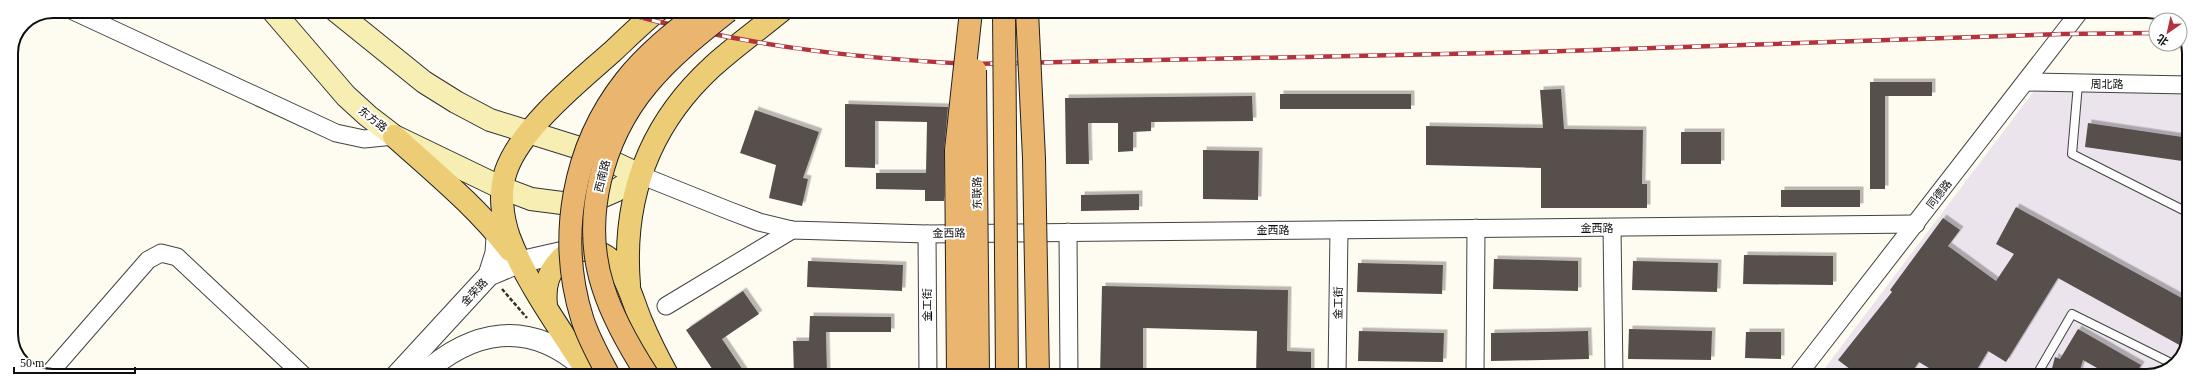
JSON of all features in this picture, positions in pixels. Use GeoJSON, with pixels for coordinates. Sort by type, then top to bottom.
{"type":"FeatureCollection","features":[{"type":"Feature","properties":{"kind":"highway","name":"西南路"},"geometry":{"type":"LineString","coordinates":[[606,369],[582,320],[576,294],[572,222],[578,173],[595,130],[608,105],[626,80],[650,54],[693,18]]}},
{"type":"Feature","properties":{"kind":"highway","name":"西南路"},"geometry":{"type":"LineString","coordinates":[[644,369],[627,342],[613,314],[603,287],[596,260],[594,232],[595,205],[601,178],[618,132],[647,85],[685,46],[719,18]]}},
{"type":"Feature","properties":{"kind":"highway"},"geometry":{"type":"LineString","coordinates":[[958,369],[956,150],[970,18]]}},
{"type":"Feature","properties":{"kind":"highway","name":"东联路"},"geometry":{"type":"LineString","coordinates":[[975,18],[978,369]]}},
{"type":"Feature","properties":{"kind":"highway"},"geometry":{"type":"LineString","coordinates":[[1004,18],[1007,369]]}},
{"type":"Feature","properties":{"kind":"highway"},"geometry":{"type":"LineString","coordinates":[[1027,18],[1034,158],[1038,369]]}},
{"type":"Feature","properties":{"kind":"main road","name":"东方路"},"geometry":{"type":"LineString","coordinates":[[279,18],[346,96],[368,116],[394,136],[502,188],[531,199],[562,203],[592,201],[616,191],[640,176]]}},
{"type":"Feature","properties":{"kind":"main road"},"geometry":{"type":"LineString","coordinates":[[345,18],[424,82],[490,120],[588,150],[640,176]]}},
{"type":"Feature","properties":{"kind":"main road"},"geometry":{"type":"LineString","coordinates":[[520,262],[509,235],[503,210],[502,188],[506,171],[515,152],[529,132],[588,74],[649,18]]}},
{"type":"Feature","properties":{"kind":"main road"},"geometry":{"type":"LineString","coordinates":[[629,286],[628,234],[632,204],[640,176],[652,146],[667,120],[688,92],[712,66],[772,18]]}},
{"type":"Feature","properties":{"kind":"main road"},"geometry":{"type":"LineString","coordinates":[[394,136],[497,233],[520,262],[586,369]]}},
{"type":"Feature","properties":{"kind":"main road"},"geometry":{"type":"LineString","coordinates":[[546,305],[546,286],[553,267],[564,256],[578,249],[594,251],[608,258],[619,270],[629,286],[640,318],[665,369]]}},
{"type":"Feature","properties":{"kind":"street"},"geometry":{"type":"LineString","coordinates":[[88,18],[336,133],[364,139],[394,136]]}},
{"type":"Feature","properties":{"kind":"street","name":"同德路"},"geometry":{"type":"LineString","coordinates":[[1802,369],[2075,18]]}},
{"type":"Feature","properties":{"kind":"street","name":"周北路"},"geometry":{"type":"LineString","coordinates":[[2026,82],[2182,85]]}},
{"type":"Feature","properties":{"kind":"street","name":"金西路"},"geometry":{"type":"LineString","coordinates":[[640,176],[759,222],[792,230],[927,234],[1916,224]]}},
{"type":"Feature","properties":{"kind":"street"},"geometry":{"type":"LineString","coordinates":[[489,275],[496,253],[502,188]]}},
{"type":"Feature","properties":{"kind":"street"},"geometry":{"type":"LineString","coordinates":[[1475,369],[1476,228]]}},
{"type":"Feature","properties":{"kind":"street"},"geometry":{"type":"LineString","coordinates":[[1612,228],[1614,369]]}},
{"type":"Feature","properties":{"kind":"street"},"geometry":{"type":"LineString","coordinates":[[666,306],[792,230]]}},
{"type":"Feature","properties":{"kind":"street","name":"金工街"},"geometry":{"type":"LineString","coordinates":[[1337,369],[1339,230]]}},
{"type":"Feature","properties":{"kind":"street"},"geometry":{"type":"LineString","coordinates":[[1068,232],[1069,369]]}},
{"type":"Feature","properties":{"kind":"street","name":"金工街"},"geometry":{"type":"LineString","coordinates":[[927,234],[928,369]]}},
{"type":"Feature","properties":{"kind":"street","name":"金荣路"},"geometry":{"type":"LineString","coordinates":[[402,369],[489,275],[520,262],[578,249]]}},
{"type":"Feature","properties":{"kind":"street"},"geometry":{"type":"LineString","coordinates":[[53,369],[148,260],[161,252],[177,257],[297,369]]}},
{"type":"Feature","properties":{"kind":"street"},"geometry":{"type":"LineString","coordinates":[[430,369],[458,348],[482,338],[504,335],[526,337],[550,343],[568,354],[584,369]]}},
{"type":"Feature","properties":{"kind":"lane"},"geometry":{"type":"LineString","coordinates":[[2078,84],[2072,154],[2182,209]]}},
{"type":"Feature","properties":{"kind":"lane"},"geometry":{"type":"LineString","coordinates":[[2040,369],[2072,314],[2168,361]]}},
{"type":"Feature","properties":{"kind":"shaded area"},"geometry":{"type":"Polygon","coordinates":[[[2034,91],[2182,92],[2182,338],[2177,351],[2170,360],[2160,366],[2147,369],[1824,369],[2034,91]]]}},
{"type":"Feature","properties":{"kind":"building"},"geometry":{"type":"Polygon","coordinates":[[[1870,82],[1932,82],[1932,96],[1885,96],[1885,189],[1870,189],[1870,82]]]}},
{"type":"Feature","properties":{"kind":"building"},"geometry":{"type":"Polygon","coordinates":[[[1561,89],[1564,129],[1643,130],[1642,184],[1647,184],[1647,208],[1541,208],[1541,168],[1426,165],[1426,126],[1543,128],[1540,90],[1561,89]]]}},
{"type":"Feature","properties":{"kind":"building"},"geometry":{"type":"Polygon","coordinates":[[[1280,94],[1411,94],[1411,109],[1280,109],[1280,94]]]}},
{"type":"Feature","properties":{"kind":"building"},"geometry":{"type":"Polygon","coordinates":[[[1252,96],[1253,121],[1151,122],[1151,131],[1133,132],[1133,151],[1118,152],[1118,123],[1088,123],[1089,164],[1066,164],[1065,98],[1252,96]]]}},
{"type":"Feature","properties":{"kind":"building"},"geometry":{"type":"Polygon","coordinates":[[[845,104],[948,107],[944,150],[944,201],[925,201],[925,190],[876,189],[876,173],[926,173],[927,122],[875,121],[875,168],[845,167],[845,104]]]}},
{"type":"Feature","properties":{"kind":"building"},"geometry":{"type":"Polygon","coordinates":[[[755,110],[819,132],[803,178],[808,179],[802,206],[769,198],[776,165],[740,153],[755,110]]]}},
{"type":"Feature","properties":{"kind":"building"},"geometry":{"type":"Polygon","coordinates":[[[2088,123],[2182,137],[2182,161],[2085,147],[2088,123]]]}},
{"type":"Feature","properties":{"kind":"building"},"geometry":{"type":"Polygon","coordinates":[[[1681,132],[1721,132],[1721,164],[1681,164],[1681,132]]]}},
{"type":"Feature","properties":{"kind":"building"},"geometry":{"type":"Polygon","coordinates":[[[1203,150],[1259,151],[1258,200],[1203,199],[1203,150]]]}},
{"type":"Feature","properties":{"kind":"building"},"geometry":{"type":"Polygon","coordinates":[[[1781,190],[1860,190],[1860,207],[1781,207],[1781,190]]]}},
{"type":"Feature","properties":{"kind":"building"},"geometry":{"type":"Polygon","coordinates":[[[1139,194],[1139,210],[1081,211],[1081,195],[1139,194]]]}},
{"type":"Feature","properties":{"kind":"building"},"geometry":{"type":"Polygon","coordinates":[[[2016,207],[2182,298],[2182,338],[2180,345],[2058,278],[2006,362],[1988,351],[1977,369],[1930,369],[1919,362],[1914,369],[1850,369],[1838,360],[1892,292],[1890,290],[1943,218],[1960,230],[1948,246],[1996,281],[2014,254],[1996,244],[2016,207]]]}},
{"type":"Feature","properties":{"kind":"building"},"geometry":{"type":"Polygon","coordinates":[[[1744,255],[1833,256],[1833,285],[1743,284],[1744,255]]]}},
{"type":"Feature","properties":{"kind":"building"},"geometry":{"type":"Polygon","coordinates":[[[1494,259],[1578,261],[1578,291],[1493,289],[1494,259]]]}},
{"type":"Feature","properties":{"kind":"building"},"geometry":{"type":"Polygon","coordinates":[[[808,261],[903,265],[902,291],[807,287],[808,261]]]}},
{"type":"Feature","properties":{"kind":"building"},"geometry":{"type":"Polygon","coordinates":[[[1633,261],[1718,263],[1717,292],[1632,290],[1633,261]]]}},
{"type":"Feature","properties":{"kind":"building"},"geometry":{"type":"Polygon","coordinates":[[[1358,263],[1443,265],[1442,294],[1357,292],[1358,263]]]}},
{"type":"Feature","properties":{"kind":"building"},"geometry":{"type":"Polygon","coordinates":[[[1102,286],[1288,290],[1287,351],[1311,352],[1311,369],[1256,369],[1257,331],[1143,328],[1143,369],[1100,369],[1102,286]]]}},
{"type":"Feature","properties":{"kind":"building"},"geometry":{"type":"Polygon","coordinates":[[[743,291],[759,314],[722,339],[742,369],[712,369],[686,330],[743,291]]]}},
{"type":"Feature","properties":{"kind":"building"},"geometry":{"type":"Polygon","coordinates":[[[810,316],[891,317],[891,332],[826,332],[827,369],[794,369],[793,341],[809,341],[810,316]]]}},
{"type":"Feature","properties":{"kind":"building"},"geometry":{"type":"Polygon","coordinates":[[[1629,329],[1712,331],[1711,360],[1628,359],[1629,329]]]}},
{"type":"Feature","properties":{"kind":"building"},"geometry":{"type":"Polygon","coordinates":[[[2078,329],[2141,365],[2139,369],[2099,369],[2083,360],[2080,369],[2052,369],[2055,357],[2060,359],[2078,329]]]}},
{"type":"Feature","properties":{"kind":"building"},"geometry":{"type":"Polygon","coordinates":[[[1359,331],[1444,333],[1443,362],[1358,361],[1359,331]]]}},
{"type":"Feature","properties":{"kind":"building"},"geometry":{"type":"Polygon","coordinates":[[[1588,331],[1589,359],[1491,361],[1491,333],[1588,331]]]}},
{"type":"Feature","properties":{"kind":"building"},"geometry":{"type":"Polygon","coordinates":[[[1746,332],[1781,332],[1781,359],[1745,358],[1746,332]]]}},
{"type":"Feature","properties":{"kind":"railway"},"geometry":{"type":"LineString","coordinates":[[643,18],[749,41],[792,48],[880,58],[970,64],[1535,52],[2063,34],[2148,33]]}}]}
